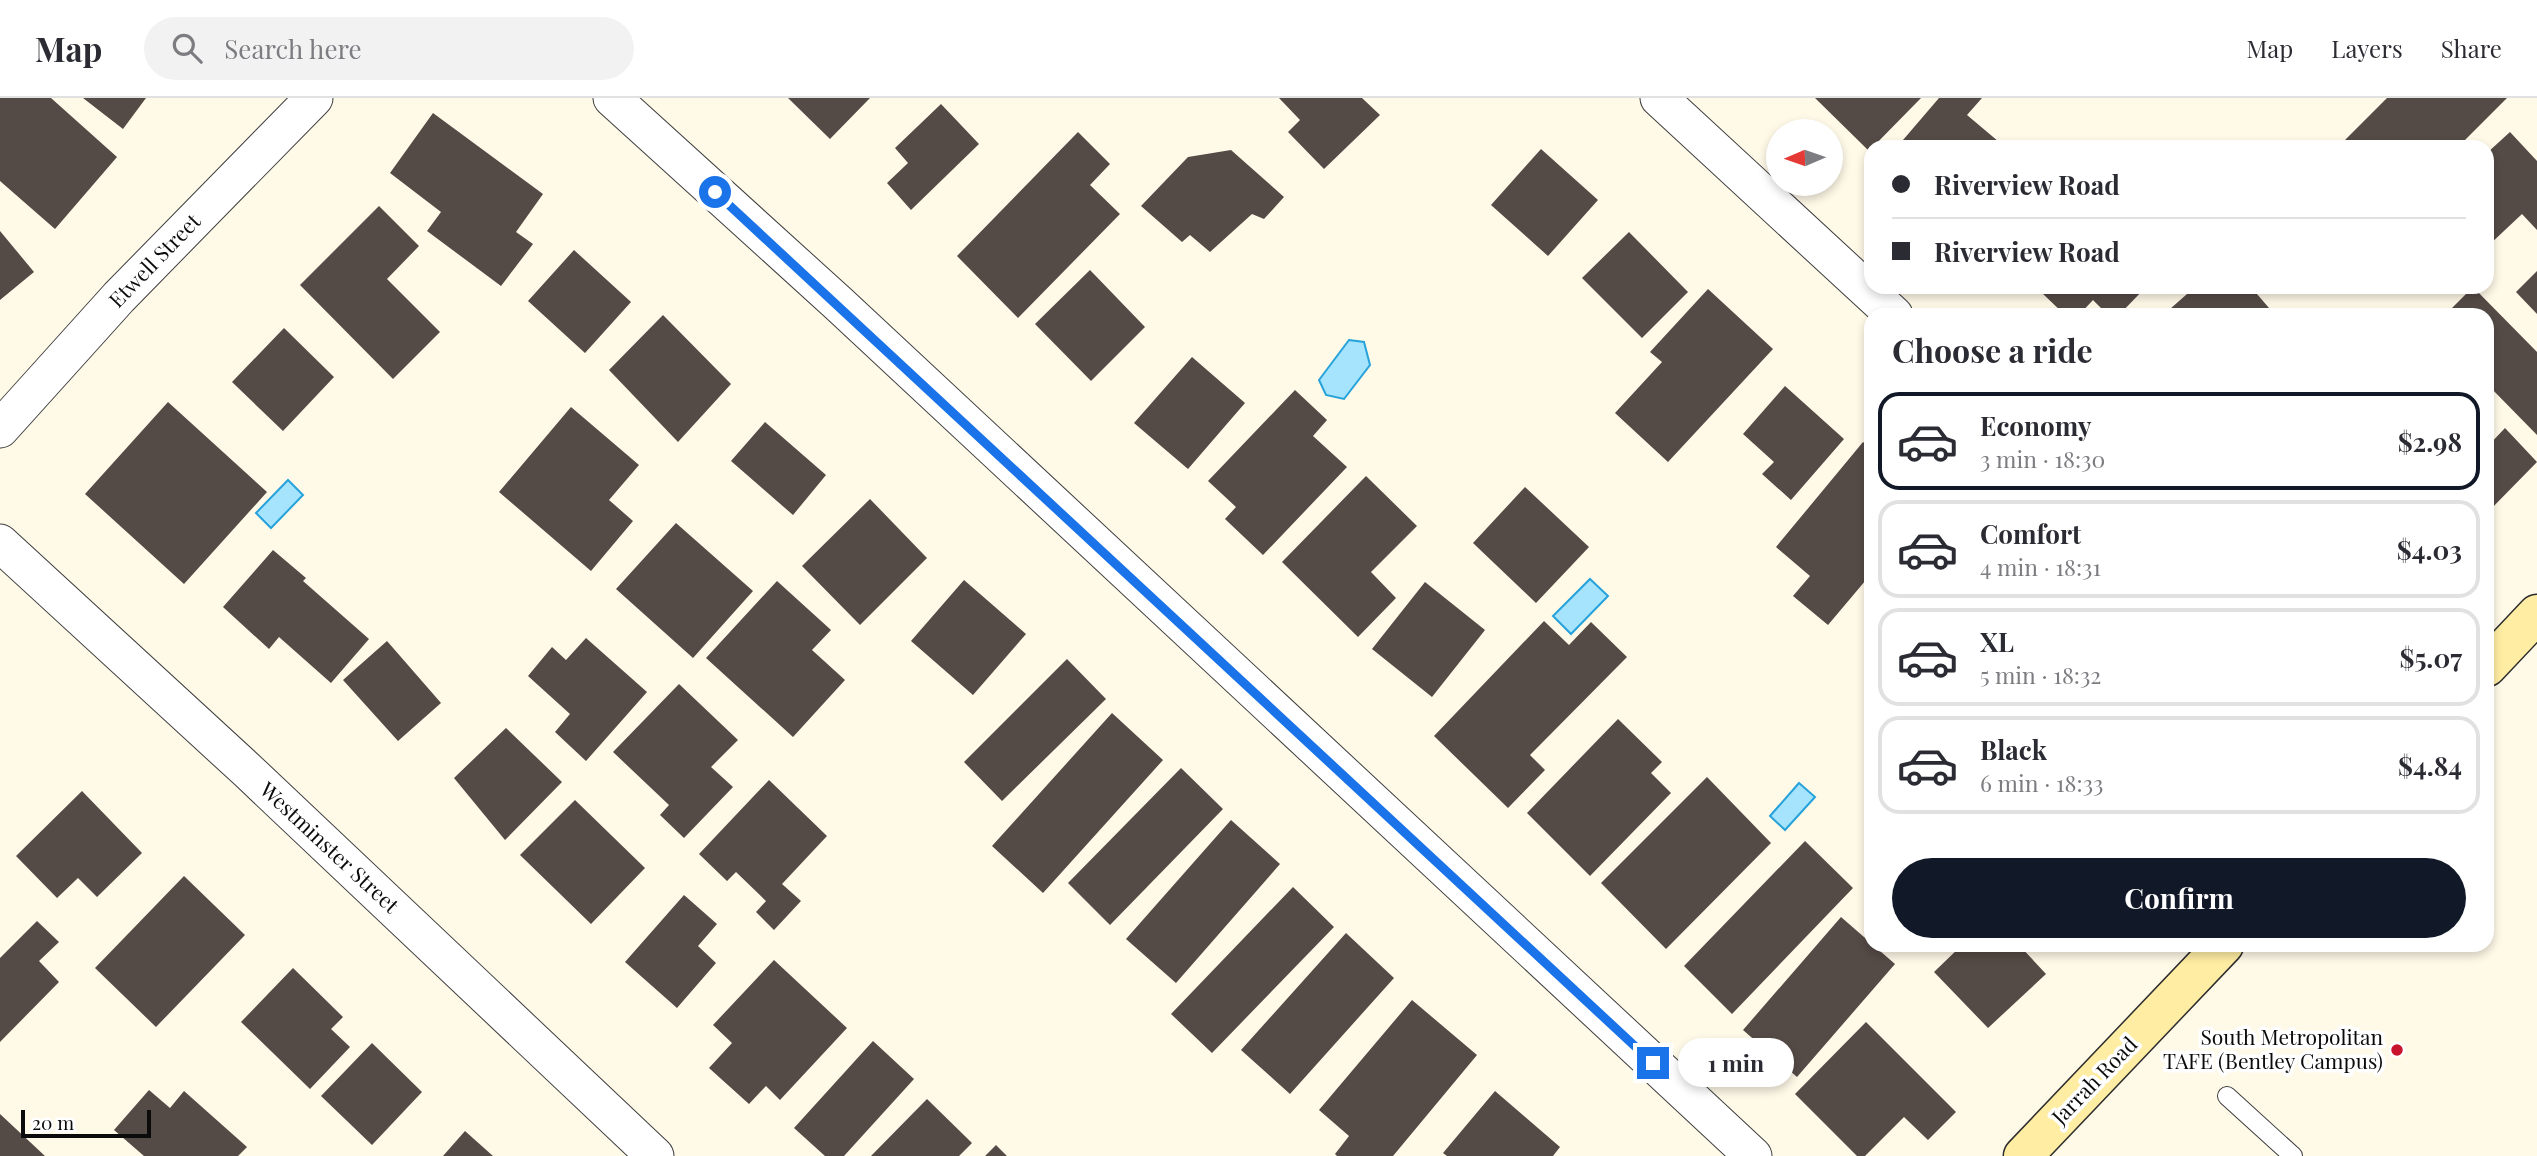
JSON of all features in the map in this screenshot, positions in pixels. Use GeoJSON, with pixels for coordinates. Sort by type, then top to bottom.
{"type":"FeatureCollection","features":[{"type":"Feature","properties":{"kind":"street","name":"Etwell Street"},"geometry":{"type":"LineString","coordinates":[[0,429],[119,297],[314,98]]}},
{"type":"Feature","properties":{"kind":"street"},"geometry":{"type":"LineString","coordinates":[[612,98],[839,304],[1753,1156]]}},
{"type":"Feature","properties":{"kind":"street"},"geometry":{"type":"LineString","coordinates":[[1659,98],[1864,287]]}},
{"type":"Feature","properties":{"kind":"street"},"geometry":{"type":"LineString","coordinates":[[1871,294],[1886,308]]}},
{"type":"Feature","properties":{"kind":"street","name":"Westminster Street"},"geometry":{"type":"LineString","coordinates":[[0,543],[248,771],[655,1156]]}},
{"type":"Feature","properties":{"kind":"street"},"geometry":{"type":"LineString","coordinates":[[2494,660],[2537,614]]}},
{"type":"Feature","properties":{"kind":"street","name":"Jarrah Road"},"geometry":{"type":"LineString","coordinates":[[2023,1156],[2217,952]]}},
{"type":"Feature","properties":{"kind":"lane"},"geometry":{"type":"LineString","coordinates":[[2228,1096],[2292,1156]]}},
{"type":"Feature","properties":{"kind":"water"},"geometry":{"type":"Polygon","coordinates":[[[1349,340],[1364,342],[1370,365],[1344,399],[1326,395],[1319,380],[1349,340]]]}},
{"type":"Feature","properties":{"kind":"water"},"geometry":{"type":"Polygon","coordinates":[[[288,480],[303,495],[271,528],[256,513],[288,480]]]}},
{"type":"Feature","properties":{"kind":"water"},"geometry":{"type":"Polygon","coordinates":[[[1590,579],[1608,596],[1571,634],[1553,616],[1590,579]]]}},
{"type":"Feature","properties":{"kind":"water"},"geometry":{"type":"Polygon","coordinates":[[[1799,783],[1815,797],[1785,830],[1770,816],[1799,783]]]}},
{"type":"Feature","properties":{"kind":"building"},"geometry":{"type":"Polygon","coordinates":[[[0,98],[51,98],[117,157],[55,229],[0,181],[0,98]]]}},
{"type":"Feature","properties":{"kind":"building"},"geometry":{"type":"Polygon","coordinates":[[[83,98],[146,98],[123,129],[83,98]]]}},
{"type":"Feature","properties":{"kind":"building"},"geometry":{"type":"Polygon","coordinates":[[[788,98],[870,98],[830,139],[788,98]]]}},
{"type":"Feature","properties":{"kind":"building"},"geometry":{"type":"Polygon","coordinates":[[[1279,98],[1362,98],[1380,115],[1324,169],[1288,132],[1300,120],[1279,98]]]}},
{"type":"Feature","properties":{"kind":"building"},"geometry":{"type":"Polygon","coordinates":[[[1815,98],[1921,98],[1880,140],[1864,140],[1864,146],[1843,125],[1843,119],[1836,119],[1815,98]]]}},
{"type":"Feature","properties":{"kind":"building"},"geometry":{"type":"Polygon","coordinates":[[[1939,98],[1982,98],[1967,115],[1997,140],[1903,140],[1939,98]]]}},
{"type":"Feature","properties":{"kind":"building"},"geometry":{"type":"Polygon","coordinates":[[[2387,98],[2507,98],[2465,140],[2345,140],[2387,98]]]}},
{"type":"Feature","properties":{"kind":"building"},"geometry":{"type":"Polygon","coordinates":[[[941,104],[979,144],[911,210],[887,183],[908,163],[895,148],[941,104]]]}},
{"type":"Feature","properties":{"kind":"building"},"geometry":{"type":"Polygon","coordinates":[[[433,113],[543,194],[516,232],[533,244],[501,286],[427,231],[441,212],[390,173],[433,113]]]}},
{"type":"Feature","properties":{"kind":"building"},"geometry":{"type":"Polygon","coordinates":[[[1078,132],[1110,164],[1090,185],[1120,214],[1018,318],[957,256],[1078,132]]]}},
{"type":"Feature","properties":{"kind":"building"},"geometry":{"type":"Polygon","coordinates":[[[2510,132],[2537,161],[2537,230],[2522,214],[2494,240],[2494,147],[2510,132]]]}},
{"type":"Feature","properties":{"kind":"building"},"geometry":{"type":"Polygon","coordinates":[[[1541,149],[1598,200],[1548,256],[1491,205],[1541,149]]]}},
{"type":"Feature","properties":{"kind":"building"},"geometry":{"type":"Polygon","coordinates":[[[1231,150],[1284,197],[1264,219],[1252,214],[1210,252],[1190,235],[1182,242],[1141,206],[1188,157],[1231,150]]]}},
{"type":"Feature","properties":{"kind":"building"},"geometry":{"type":"Polygon","coordinates":[[[379,206],[419,246],[387,279],[440,332],[393,379],[300,285],[379,206]]]}},
{"type":"Feature","properties":{"kind":"building"},"geometry":{"type":"Polygon","coordinates":[[[0,231],[34,272],[0,300],[0,231]]]}},
{"type":"Feature","properties":{"kind":"building"},"geometry":{"type":"Polygon","coordinates":[[[1629,232],[1688,292],[1642,338],[1582,278],[1629,232]]]}},
{"type":"Feature","properties":{"kind":"building"},"geometry":{"type":"Polygon","coordinates":[[[574,250],[631,302],[585,353],[528,301],[574,250]]]}},
{"type":"Feature","properties":{"kind":"building"},"geometry":{"type":"Polygon","coordinates":[[[1090,270],[1145,327],[1091,381],[1035,324],[1090,270]]]}},
{"type":"Feature","properties":{"kind":"building"},"geometry":{"type":"Polygon","coordinates":[[[2537,271],[2537,314],[2516,292],[2537,271]]]}},
{"type":"Feature","properties":{"kind":"building"},"geometry":{"type":"Polygon","coordinates":[[[1708,289],[1773,349],[1668,462],[1615,413],[1662,362],[1650,352],[1708,289]]]}},
{"type":"Feature","properties":{"kind":"building"},"geometry":{"type":"Polygon","coordinates":[[[2043,294],[2139,294],[2126,308],[2101,308],[2093,300],[2086,308],[2058,308],[2043,294]]]}},
{"type":"Feature","properties":{"kind":"building"},"geometry":{"type":"Polygon","coordinates":[[[2187,294],[2257,294],[2269,308],[2171,308],[2187,294]]]}},
{"type":"Feature","properties":{"kind":"building"},"geometry":{"type":"Polygon","coordinates":[[[2466,294],[2480,294],[2494,308],[2452,308],[2466,294]]]}},
{"type":"Feature","properties":{"kind":"building"},"geometry":{"type":"Polygon","coordinates":[[[2494,308],[2537,352],[2537,435],[2494,391],[2494,308]]]}},
{"type":"Feature","properties":{"kind":"building"},"geometry":{"type":"Polygon","coordinates":[[[663,315],[731,384],[678,442],[609,370],[663,315]]]}},
{"type":"Feature","properties":{"kind":"building"},"geometry":{"type":"Polygon","coordinates":[[[284,328],[334,377],[283,431],[232,382],[284,328]]]}},
{"type":"Feature","properties":{"kind":"building"},"geometry":{"type":"Polygon","coordinates":[[[1192,357],[1245,403],[1188,469],[1134,423],[1192,357]]]}},
{"type":"Feature","properties":{"kind":"building"},"geometry":{"type":"Polygon","coordinates":[[[1785,386],[1844,439],[1791,500],[1762,474],[1774,462],[1743,434],[1785,386]]]}},
{"type":"Feature","properties":{"kind":"building"},"geometry":{"type":"Polygon","coordinates":[[[1295,390],[1327,420],[1313,436],[1347,467],[1263,555],[1225,519],[1236,507],[1208,481],[1295,390]]]}},
{"type":"Feature","properties":{"kind":"building"},"geometry":{"type":"Polygon","coordinates":[[[168,402],[267,492],[184,584],[85,494],[168,402]]]}},
{"type":"Feature","properties":{"kind":"building"},"geometry":{"type":"Polygon","coordinates":[[[571,407],[639,465],[609,500],[633,521],[591,571],[499,492],[571,407]]]}},
{"type":"Feature","properties":{"kind":"building"},"geometry":{"type":"Polygon","coordinates":[[[765,422],[826,475],[793,515],[731,461],[765,422]]]}},
{"type":"Feature","properties":{"kind":"building"},"geometry":{"type":"Polygon","coordinates":[[[2505,428],[2537,462],[2494,506],[2494,440],[2505,428]]]}},
{"type":"Feature","properties":{"kind":"building"},"geometry":{"type":"Polygon","coordinates":[[[1864,443],[1864,582],[1828,625],[1793,596],[1810,576],[1776,547],[1864,443]]]}},
{"type":"Feature","properties":{"kind":"building"},"geometry":{"type":"Polygon","coordinates":[[[1366,476],[1417,526],[1371,572],[1396,598],[1358,637],[1282,562],[1366,476]]]}},
{"type":"Feature","properties":{"kind":"building"},"geometry":{"type":"Polygon","coordinates":[[[1525,487],[1589,547],[1536,603],[1473,543],[1525,487]]]}},
{"type":"Feature","properties":{"kind":"building"},"geometry":{"type":"Polygon","coordinates":[[[870,499],[927,558],[860,625],[802,566],[870,499]]]}},
{"type":"Feature","properties":{"kind":"building"},"geometry":{"type":"Polygon","coordinates":[[[676,523],[753,591],[693,658],[616,589],[676,523]]]}},
{"type":"Feature","properties":{"kind":"building"},"geometry":{"type":"Polygon","coordinates":[[[273,550],[306,578],[303,581],[369,639],[331,683],[279,637],[269,649],[223,607],[273,550]]]}},
{"type":"Feature","properties":{"kind":"building"},"geometry":{"type":"Polygon","coordinates":[[[964,580],[1026,634],[973,695],[911,641],[964,580]]]}},
{"type":"Feature","properties":{"kind":"building"},"geometry":{"type":"Polygon","coordinates":[[[777,581],[831,630],[812,650],[845,680],[793,737],[706,658],[777,581]]]}},
{"type":"Feature","properties":{"kind":"building"},"geometry":{"type":"Polygon","coordinates":[[[1425,582],[1485,630],[1432,697],[1372,649],[1425,582]]]}},
{"type":"Feature","properties":{"kind":"building"},"geometry":{"type":"Polygon","coordinates":[[[1544,621],[1569,645],[1591,622],[1627,657],[1530,755],[1545,770],[1508,808],[1434,736],[1544,621]]]}},
{"type":"Feature","properties":{"kind":"building"},"geometry":{"type":"Polygon","coordinates":[[[586,638],[647,692],[586,761],[555,732],[570,714],[528,676],[552,647],[566,660],[586,638]]]}},
{"type":"Feature","properties":{"kind":"building"},"geometry":{"type":"Polygon","coordinates":[[[387,641],[441,703],[398,741],[343,680],[387,641]]]}},
{"type":"Feature","properties":{"kind":"building"},"geometry":{"type":"Polygon","coordinates":[[[1067,659],[1106,699],[1002,801],[964,762],[1067,659]]]}},
{"type":"Feature","properties":{"kind":"building"},"geometry":{"type":"Polygon","coordinates":[[[679,684],[738,740],[711,767],[733,787],[684,838],[660,815],[669,805],[613,752],[679,684]]]}},
{"type":"Feature","properties":{"kind":"building"},"geometry":{"type":"Polygon","coordinates":[[[1112,713],[1163,760],[1043,893],[992,846],[1112,713]]]}},
{"type":"Feature","properties":{"kind":"building"},"geometry":{"type":"Polygon","coordinates":[[[1618,719],[1662,762],[1651,773],[1671,793],[1590,876],[1527,813],[1618,719]]]}},
{"type":"Feature","properties":{"kind":"building"},"geometry":{"type":"Polygon","coordinates":[[[506,728],[562,782],[505,840],[454,778],[506,728]]]}},
{"type":"Feature","properties":{"kind":"building"},"geometry":{"type":"Polygon","coordinates":[[[1181,768],[1223,809],[1110,925],[1068,883],[1181,768]]]}},
{"type":"Feature","properties":{"kind":"building"},"geometry":{"type":"Polygon","coordinates":[[[1707,777],[1771,843],[1666,949],[1601,883],[1707,777]]]}},
{"type":"Feature","properties":{"kind":"building"},"geometry":{"type":"Polygon","coordinates":[[[769,780],[827,836],[782,884],[801,901],[774,930],[756,912],[766,901],[736,872],[727,881],[699,854],[769,780]]]}},
{"type":"Feature","properties":{"kind":"building"},"geometry":{"type":"Polygon","coordinates":[[[82,791],[142,853],[97,897],[78,878],[57,898],[16,856],[82,791]]]}},
{"type":"Feature","properties":{"kind":"building"},"geometry":{"type":"Polygon","coordinates":[[[575,800],[645,868],[591,924],[520,855],[575,800]]]}},
{"type":"Feature","properties":{"kind":"building"},"geometry":{"type":"Polygon","coordinates":[[[1231,820],[1280,864],[1176,983],[1126,939],[1231,820]]]}},
{"type":"Feature","properties":{"kind":"building"},"geometry":{"type":"Polygon","coordinates":[[[1805,841],[1853,888],[1732,1014],[1684,966],[1805,841]]]}},
{"type":"Feature","properties":{"kind":"building"},"geometry":{"type":"Polygon","coordinates":[[[184,876],[245,935],[156,1027],[95,968],[184,876]]]}},
{"type":"Feature","properties":{"kind":"building"},"geometry":{"type":"Polygon","coordinates":[[[1293,887],[1334,927],[1212,1053],[1171,1014],[1293,887]]]}},
{"type":"Feature","properties":{"kind":"building"},"geometry":{"type":"Polygon","coordinates":[[[684,895],[717,924],[698,946],[716,963],[677,1008],[625,962],[684,895]]]}},
{"type":"Feature","properties":{"kind":"building"},"geometry":{"type":"Polygon","coordinates":[[[1841,917],[1864,937],[1864,952],[1881,952],[1895,964],[1797,1077],[1743,1030],[1841,917]]]}},
{"type":"Feature","properties":{"kind":"building"},"geometry":{"type":"Polygon","coordinates":[[[37,921],[59,942],[39,961],[59,982],[0,1042],[0,958],[37,921]]]}},
{"type":"Feature","properties":{"kind":"building"},"geometry":{"type":"Polygon","coordinates":[[[1346,933],[1394,978],[1290,1094],[1241,1050],[1346,933]]]}},
{"type":"Feature","properties":{"kind":"building"},"geometry":{"type":"Polygon","coordinates":[[[1955,952],[2026,952],[2046,974],[1988,1028],[1934,972],[1955,952]]]}},
{"type":"Feature","properties":{"kind":"building"},"geometry":{"type":"Polygon","coordinates":[[[774,960],[847,1028],[780,1100],[766,1086],[749,1104],[709,1068],[732,1043],[713,1025],[774,960]]]}},
{"type":"Feature","properties":{"kind":"building"},"geometry":{"type":"Polygon","coordinates":[[[293,968],[343,1017],[331,1029],[350,1047],[310,1089],[241,1022],[293,968]]]}},
{"type":"Feature","properties":{"kind":"building"},"geometry":{"type":"Polygon","coordinates":[[[1412,1000],[1477,1055],[1393,1156],[1337,1156],[1335,1154],[1349,1136],[1319,1110],[1412,1000]]]}},
{"type":"Feature","properties":{"kind":"building"},"geometry":{"type":"Polygon","coordinates":[[[1866,1022],[1956,1112],[1928,1140],[1904,1117],[1865,1156],[1857,1156],[1795,1094],[1866,1022]]]}},
{"type":"Feature","properties":{"kind":"building"},"geometry":{"type":"Polygon","coordinates":[[[873,1041],[914,1079],[844,1156],[825,1156],[794,1128],[873,1041]]]}},
{"type":"Feature","properties":{"kind":"building"},"geometry":{"type":"Polygon","coordinates":[[[372,1043],[422,1092],[372,1145],[321,1096],[372,1043]]]}},
{"type":"Feature","properties":{"kind":"building"},"geometry":{"type":"Polygon","coordinates":[[[149,1090],[170,1108],[184,1091],[247,1147],[238,1156],[144,1156],[114,1130],[149,1090]]]}},
{"type":"Feature","properties":{"kind":"building"},"geometry":{"type":"Polygon","coordinates":[[[1495,1091],[1560,1147],[1553,1156],[1447,1156],[1443,1153],[1495,1091]]]}},
{"type":"Feature","properties":{"kind":"building"},"geometry":{"type":"Polygon","coordinates":[[[927,1099],[972,1143],[959,1156],[871,1156],[927,1099]]]}},
{"type":"Feature","properties":{"kind":"building"},"geometry":{"type":"Polygon","coordinates":[[[0,1114],[45,1156],[0,1156],[0,1114]]]}},
{"type":"Feature","properties":{"kind":"building"},"geometry":{"type":"Polygon","coordinates":[[[465,1131],[493,1156],[443,1156],[465,1131]]]}},
{"type":"Feature","properties":{"kind":"building"},"geometry":{"type":"Polygon","coordinates":[[[996,1145],[1007,1156],[985,1156],[996,1145]]]}},
{"type":"Feature","properties":{"kind":"place","name":"South Metropolitan TAFE (Bentley Campus)"},"geometry":{"type":"Point","coordinates":[2397,1050]}},
{"type":"Feature","properties":{"kind":"route"},"geometry":{"type":"LineString","coordinates":[[715,192],[839,304],[1653,1063]]}}]}
